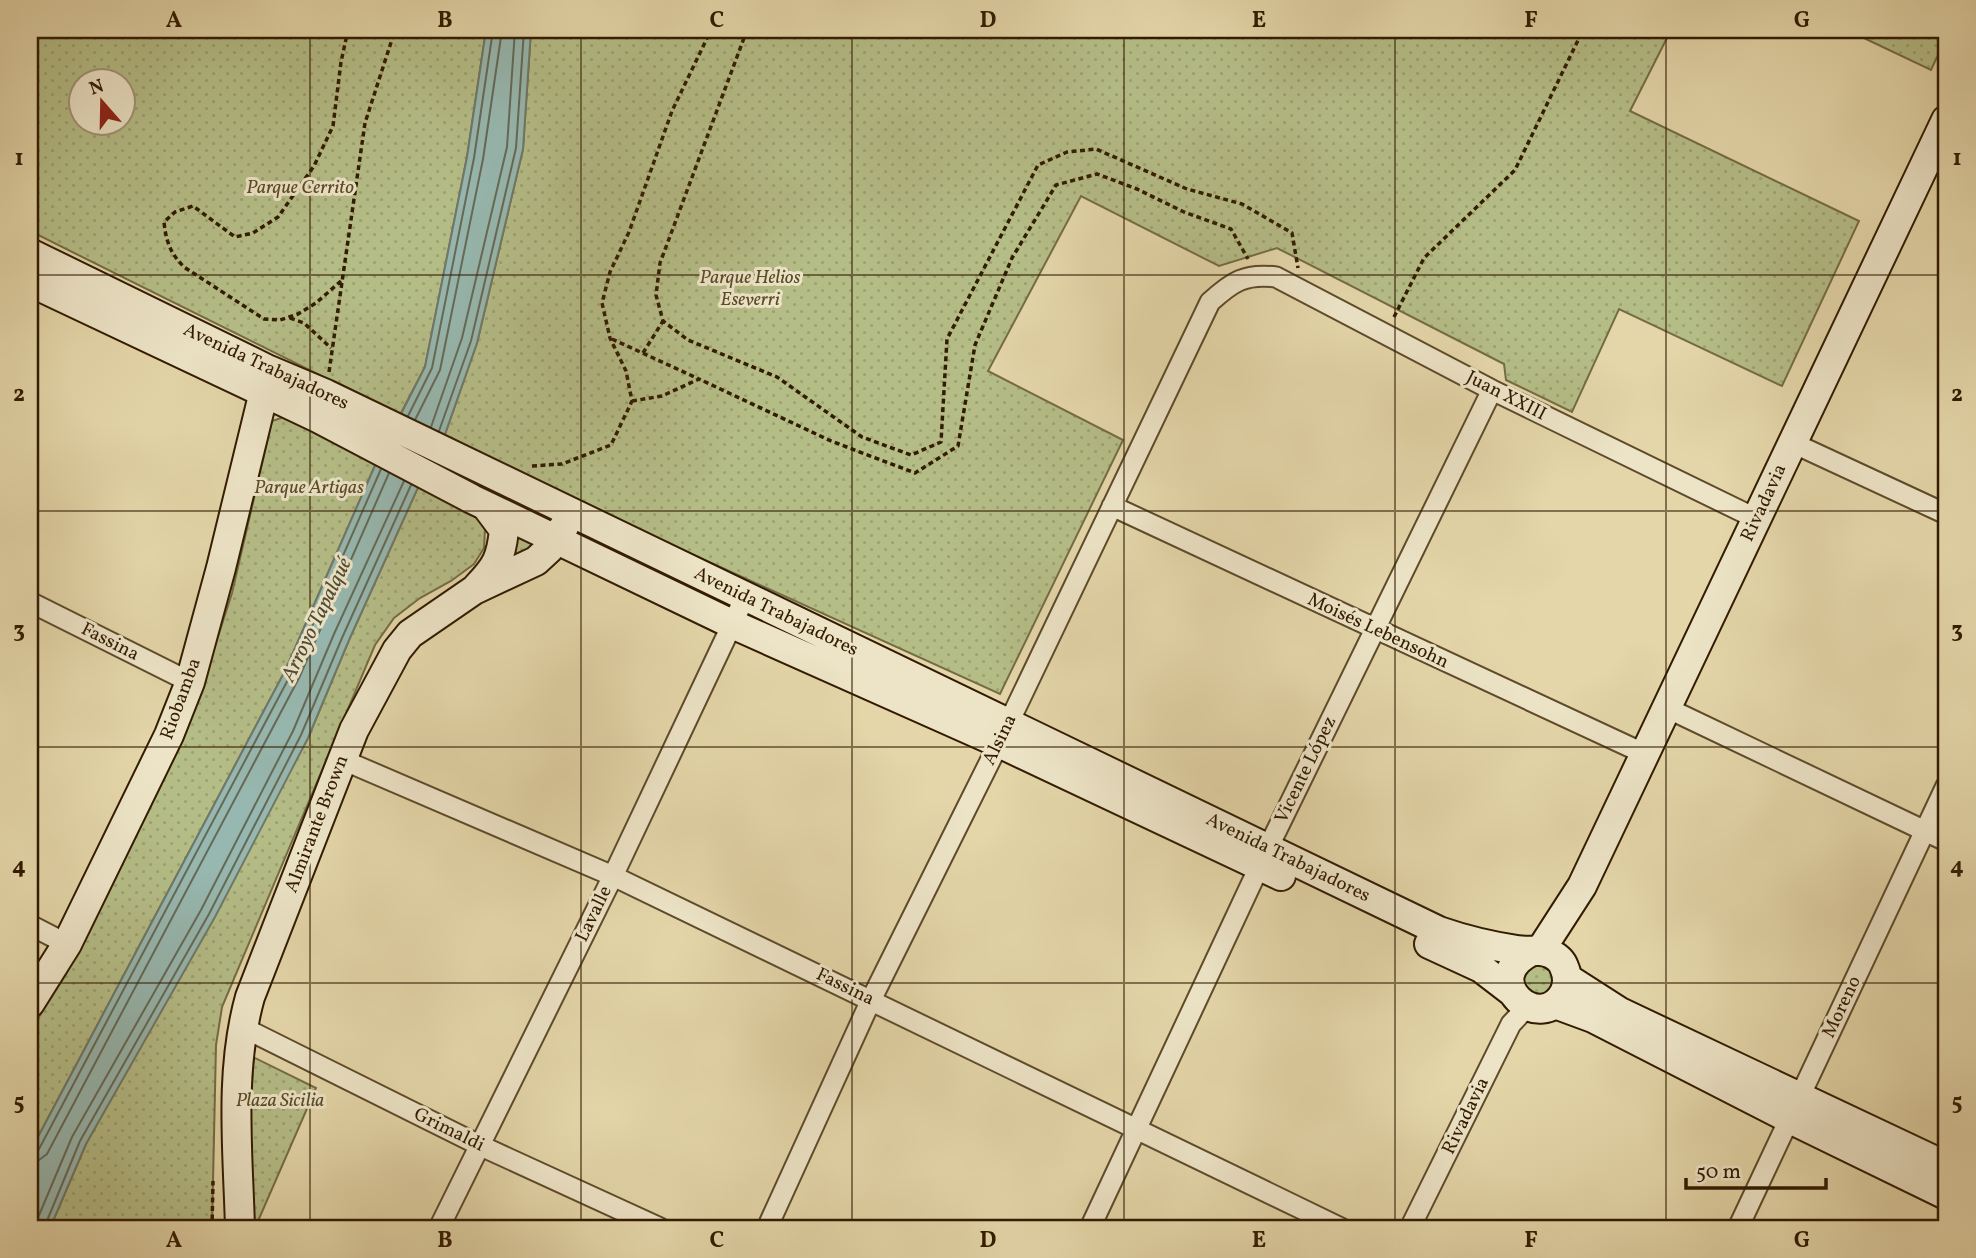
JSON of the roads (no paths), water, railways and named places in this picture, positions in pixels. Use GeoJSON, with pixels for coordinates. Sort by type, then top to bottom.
{"type":"FeatureCollection","features":[{"type":"Feature","properties":{"kind":"main road","name":"Rivadavia"},"geometry":{"type":"LineString","coordinates":[[1566,972],[1569,931],[1582,886],[1946,120]]}},
{"type":"Feature","properties":{"kind":"main road","name":"Avenida Trabajadores"},"geometry":{"type":"LineString","coordinates":[[30,253],[267,381]]}},
{"type":"Feature","properties":{"kind":"main road","name":"Avenida Trabajadores"},"geometry":{"type":"LineString","coordinates":[[30,282],[267,381],[324,397],[572,514],[744,597],[1004,733],[1264,857],[1481,968],[1519,999]]}},
{"type":"Feature","properties":{"kind":"main road","name":"Riobamba"},"geometry":{"type":"LineString","coordinates":[[30,1003],[67,944],[169,735],[190,682],[267,381]]}},
{"type":"Feature","properties":{"kind":"main road","name":"Avenida Trabajadores"},"geometry":{"type":"LineString","coordinates":[[324,397],[479,503],[732,624],[1004,733]]}},
{"type":"Feature","properties":{"kind":"main road"},"geometry":{"type":"LineString","coordinates":[[474,590],[496,567],[502,550],[504,530],[479,503]]}},
{"type":"Feature","properties":{"kind":"main road","name":"Almirante Brown"},"geometry":{"type":"LineString","coordinates":[[240,1228],[237,1063],[242,1027],[250,997],[354,730],[397,650],[410,634],[474,590],[536,561],[549,549],[572,514]]}},
{"type":"Feature","properties":{"kind":"main road","name":"Avenida Trabajadores"},"geometry":{"type":"LineString","coordinates":[[1264,857],[1439,931],[1478,944],[1535,952]]}},
{"type":"Feature","properties":{"kind":"main road","name":"Rivadavia"},"geometry":{"type":"LineString","coordinates":[[1535,952],[1582,886]]}},
{"type":"Feature","properties":{"kind":"main road"},"geometry":{"type":"LineString","coordinates":[[1946,1166],[1795,1108],[1593,1018],[1555,1004],[1536,1009],[1519,999],[1510,972],[1515,964],[1535,952],[1558,959],[1566,972],[1620,1012],[1795,1108],[1946,1195]]}},
{"type":"Feature","properties":{"kind":"main road"},"geometry":{"type":"LineString","coordinates":[[1555,1004],[1566,988],[1566,972]]}},
{"type":"Feature","properties":{"kind":"street","name":"Juan XXIII"},"geometry":{"type":"LineString","coordinates":[[1257,275],[1276,278],[1492,390],[1757,519]]}},
{"type":"Feature","properties":{"kind":"street","name":"Alsina"},"geometry":{"type":"LineString","coordinates":[[767,1228],[871,999],[1004,733],[1210,302],[1230,283],[1257,275]]}},
{"type":"Feature","properties":{"kind":"street","name":"Vicente López"},"geometry":{"type":"LineString","coordinates":[[1090,1228],[1264,857],[1492,390]]}},
{"type":"Feature","properties":{"kind":"street"},"geometry":{"type":"LineString","coordinates":[[1793,443],[1946,514]]}},
{"type":"Feature","properties":{"kind":"street","name":"Moisés Lebensohn"},"geometry":{"type":"LineString","coordinates":[[1112,506],[1645,754]]}},
{"type":"Feature","properties":{"kind":"street","name":"Lavalle"},"geometry":{"type":"LineString","coordinates":[[439,1228],[613,876],[744,597]]}},
{"type":"Feature","properties":{"kind":"street","name":"Fassina"},"geometry":{"type":"LineString","coordinates":[[30,602],[190,682]]}},
{"type":"Feature","properties":{"kind":"street"},"geometry":{"type":"LineString","coordinates":[[1667,708],[1946,841]]}},
{"type":"Feature","properties":{"kind":"street","name":"Fassina"},"geometry":{"type":"LineString","coordinates":[[343,760],[613,876],[1341,1228]]}},
{"type":"Feature","properties":{"kind":"street","name":"Moreno"},"geometry":{"type":"LineString","coordinates":[[1738,1228],[1946,786]]}},
{"type":"Feature","properties":{"kind":"street"},"geometry":{"type":"LineString","coordinates":[[30,925],[67,944]]}},
{"type":"Feature","properties":{"kind":"street","name":"Rivadavia"},"geometry":{"type":"LineString","coordinates":[[1410,1228],[1511,1024],[1519,999]]}},
{"type":"Feature","properties":{"kind":"street","name":"Grimaldi"},"geometry":{"type":"LineString","coordinates":[[242,1027],[479,1145],[660,1228]]}},
{"type":"Feature","properties":{"kind":"water","name":"Arroyo Tapalqué"},"geometry":{"type":"Polygon","coordinates":[[[486,30],[531,30],[523,149],[477,343],[444,437],[420,483],[349,640],[308,738],[215,917],[86,1144],[50,1228],[30,1228],[30,1152],[285,671],[377,461],[425,367],[467,157],[486,30]]]}},
{"type":"Feature","properties":{"kind":"park label","name":"Parque Cerrito"},"geometry":{"type":"Point","coordinates":[300,188]}},
{"type":"Feature","properties":{"kind":"park label","name":"Parque Helios Eseverri"},"geometry":{"type":"Point","coordinates":[750,289]}},
{"type":"Feature","properties":{"kind":"park label","name":"Parque Artigas"},"geometry":{"type":"Point","coordinates":[309,488]}},
{"type":"Feature","properties":{"kind":"park label","name":"Plaza Sicilia"},"geometry":{"type":"Point","coordinates":[280,1101]}}]}
